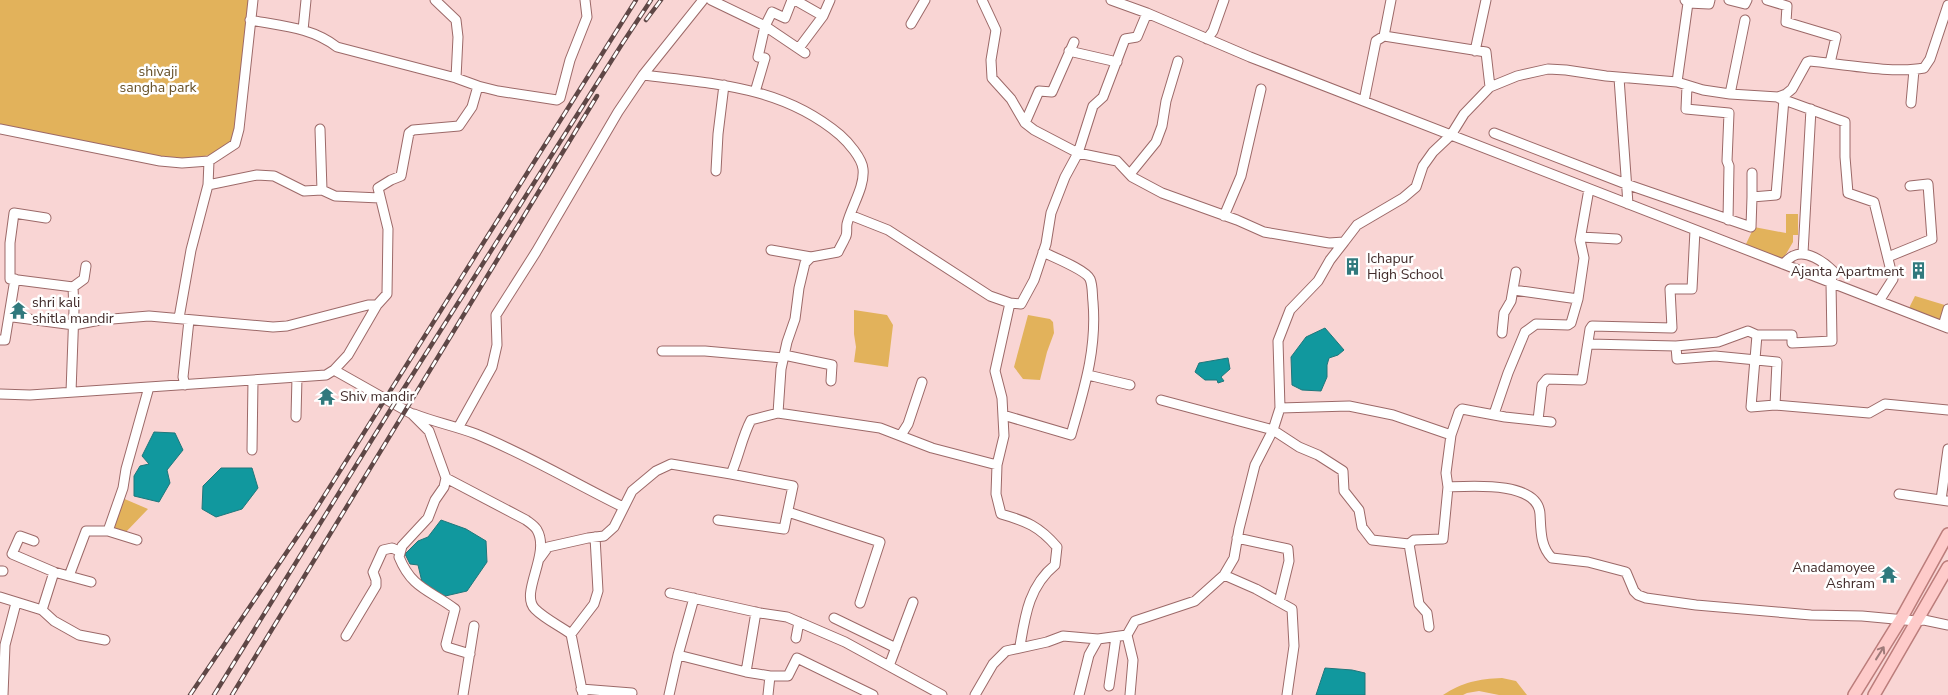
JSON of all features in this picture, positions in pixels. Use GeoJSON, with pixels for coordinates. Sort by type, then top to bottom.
{"type":"FeatureCollection","features":[{"type":"Feature","properties":{"kind":"main road"},"geometry":{"type":"LineString","coordinates":[[1854,695],[1901,619],[1948,534]]}},
{"type":"Feature","properties":{"kind":"main road"},"geometry":{"type":"LineString","coordinates":[[1874,695],[1948,567]]}},
{"type":"Feature","properties":{"kind":"street"},"geometry":{"type":"LineString","coordinates":[[0,129],[160,161],[182,163],[209,161],[235,144],[239,129],[253,0]]}},
{"type":"Feature","properties":{"kind":"street"},"geometry":{"type":"LineString","coordinates":[[303,30],[306,0]]}},
{"type":"Feature","properties":{"kind":"street"},"geometry":{"type":"LineString","coordinates":[[435,0],[456,20],[458,37],[456,78]]}},
{"type":"Feature","properties":{"kind":"street"},"geometry":{"type":"LineString","coordinates":[[250,20],[303,30],[325,38],[337,47],[456,78],[478,86],[557,100],[560,98],[570,60],[587,17],[585,0]]}},
{"type":"Feature","properties":{"kind":"street"},"geometry":{"type":"LineString","coordinates":[[458,428],[492,367],[497,346],[496,315],[536,252],[618,112],[643,75],[703,0]]}},
{"type":"Feature","properties":{"kind":"street"},"geometry":{"type":"LineString","coordinates":[[711,0],[766,26],[802,51],[830,0]]}},
{"type":"Feature","properties":{"kind":"street"},"geometry":{"type":"LineString","coordinates":[[755,92],[765,58],[758,56],[772,12],[785,18],[793,0],[822,16]]}},
{"type":"Feature","properties":{"kind":"street"},"geometry":{"type":"LineString","coordinates":[[911,24],[925,0]]}},
{"type":"Feature","properties":{"kind":"street"},"geometry":{"type":"LineString","coordinates":[[982,0],[996,30],[991,60],[992,78],[1011,99],[1026,123],[1034,130],[1078,153],[1117,161],[1130,174],[1162,194],[1264,232],[1329,243],[1344,242]]}},
{"type":"Feature","properties":{"kind":"street"},"geometry":{"type":"LineString","coordinates":[[1111,0],[1121,2],[1207,39],[1364,101],[1945,327],[1948,309]]}},
{"type":"Feature","properties":{"kind":"street"},"geometry":{"type":"LineString","coordinates":[[1207,39],[1213,31],[1224,0]]}},
{"type":"Feature","properties":{"kind":"street"},"geometry":{"type":"LineString","coordinates":[[1384,36],[1390,0]]}},
{"type":"Feature","properties":{"kind":"street"},"geometry":{"type":"LineString","coordinates":[[1476,51],[1486,0]]}},
{"type":"Feature","properties":{"kind":"street"},"geometry":{"type":"LineString","coordinates":[[1677,82],[1686,1],[1709,4],[1710,0]]}},
{"type":"Feature","properties":{"kind":"street"},"geometry":{"type":"LineString","coordinates":[[1729,0],[1745,4],[1747,0]]}},
{"type":"Feature","properties":{"kind":"street"},"geometry":{"type":"LineString","coordinates":[[1767,0],[1787,6],[1786,22],[1836,38],[1830,63]]}},
{"type":"Feature","properties":{"kind":"street"},"geometry":{"type":"LineString","coordinates":[[1752,197],[1776,195],[1781,98],[1792,89],[1807,62],[1810,60],[1914,70],[1924,68],[1930,59],[1948,5]]}},
{"type":"Feature","properties":{"kind":"street"},"geometry":{"type":"LineString","coordinates":[[850,215],[888,230],[990,296],[1010,303],[1021,304],[1034,280],[1044,252],[1051,212],[1065,177],[1078,153],[1093,106],[1103,97],[1125,39],[1137,37],[1147,13]]}},
{"type":"Feature","properties":{"kind":"street"},"geometry":{"type":"LineString","coordinates":[[1730,94],[1745,20]]}},
{"type":"Feature","properties":{"kind":"street"},"geometry":{"type":"LineString","coordinates":[[1364,101],[1376,41],[1384,36],[1486,52],[1490,87]]}},
{"type":"Feature","properties":{"kind":"street"},"geometry":{"type":"LineString","coordinates":[[1026,123],[1039,91],[1052,92],[1074,42]]}},
{"type":"Feature","properties":{"kind":"street"},"geometry":{"type":"LineString","coordinates":[[1069,51],[1117,62]]}},
{"type":"Feature","properties":{"kind":"street"},"geometry":{"type":"LineString","coordinates":[[1130,174],[1156,142],[1162,126],[1166,101],[1178,61]]}},
{"type":"Feature","properties":{"kind":"street"},"geometry":{"type":"LineString","coordinates":[[1130,695],[1134,660],[1127,635],[1135,621],[1195,601],[1224,575],[1234,558],[1255,465],[1273,430],[1280,408],[1278,340],[1290,310],[1318,281],[1330,260],[1357,225],[1403,198],[1416,187],[1423,166],[1433,152],[1451,135],[1464,114],[1490,87],[1517,76],[1548,69],[1619,78],[1677,82],[1686,86],[1730,94],[1781,98],[1846,122],[1845,158],[1848,193],[1874,202],[1893,279],[1879,301]]}},
{"type":"Feature","properties":{"kind":"street"},"geometry":{"type":"LineString","coordinates":[[1911,103],[1914,70]]}},
{"type":"Feature","properties":{"kind":"street"},"geometry":{"type":"LineString","coordinates":[[643,75],[701,80],[755,92],[796,105],[834,130],[850,144],[863,168],[861,186],[847,225],[847,236],[838,252],[811,257],[771,250]]}},
{"type":"Feature","properties":{"kind":"street"},"geometry":{"type":"LineString","coordinates":[[1619,78],[1628,204]]}},
{"type":"Feature","properties":{"kind":"street"},"geometry":{"type":"LineString","coordinates":[[716,171],[724,85]]}},
{"type":"Feature","properties":{"kind":"street"},"geometry":{"type":"LineString","coordinates":[[0,394],[71,392],[326,375],[334,370],[348,355],[377,305],[387,294],[388,229],[378,188],[401,176],[409,133],[414,130],[459,126],[472,107],[478,86]]}},
{"type":"Feature","properties":{"kind":"street"},"geometry":{"type":"LineString","coordinates":[[1686,86],[1686,109],[1729,113],[1727,161],[1729,166],[1728,220]]}},
{"type":"Feature","properties":{"kind":"street"},"geometry":{"type":"LineString","coordinates":[[1224,216],[1241,176],[1261,89]]}},
{"type":"Feature","properties":{"kind":"street"},"geometry":{"type":"LineString","coordinates":[[1803,254],[1811,109]]}},
{"type":"Feature","properties":{"kind":"street"},"geometry":{"type":"LineString","coordinates":[[320,130],[322,190]]}},
{"type":"Feature","properties":{"kind":"street"},"geometry":{"type":"LineString","coordinates":[[1494,133],[1626,184],[1751,227],[1752,173]]}},
{"type":"Feature","properties":{"kind":"street"},"geometry":{"type":"LineString","coordinates":[[178,318],[191,250],[208,185],[209,161]]}},
{"type":"Feature","properties":{"kind":"street"},"geometry":{"type":"LineString","coordinates":[[208,185],[257,175],[274,176],[304,191],[322,190],[335,196],[380,198]]}},
{"type":"Feature","properties":{"kind":"street"},"geometry":{"type":"LineString","coordinates":[[1888,257],[1932,239],[1928,184],[1910,186]]}},
{"type":"Feature","properties":{"kind":"street"},"geometry":{"type":"LineString","coordinates":[[1494,414],[1508,372],[1525,332],[1536,324],[1568,325],[1571,322],[1578,299],[1584,258],[1581,237],[1589,189]]}},
{"type":"Feature","properties":{"kind":"street"},"geometry":{"type":"LineString","coordinates":[[0,340],[5,340],[10,243],[14,213],[46,218]]}},
{"type":"Feature","properties":{"kind":"street"},"geometry":{"type":"LineString","coordinates":[[1538,420],[1542,385],[1547,379],[1582,380],[1592,326],[1672,328],[1670,289],[1692,289],[1695,230]]}},
{"type":"Feature","properties":{"kind":"street"},"geometry":{"type":"LineString","coordinates":[[1581,237],[1617,239]]}},
{"type":"Feature","properties":{"kind":"street"},"geometry":{"type":"LineString","coordinates":[[1003,415],[1070,435],[1088,375],[1094,344],[1094,318],[1090,279],[1083,273],[1044,252]]}},
{"type":"Feature","properties":{"kind":"street"},"geometry":{"type":"LineString","coordinates":[[1588,344],[1676,346],[1718,342],[1748,331],[1757,334],[1792,335],[1792,343],[1832,341],[1831,283],[1833,271],[1826,263],[1803,254],[1793,256],[1783,264]]}},
{"type":"Feature","properties":{"kind":"street"},"geometry":{"type":"LineString","coordinates":[[778,413],[779,386],[784,356],[795,319],[799,288],[805,263],[811,257]]}},
{"type":"Feature","properties":{"kind":"street"},"geometry":{"type":"LineString","coordinates":[[8,278],[72,287],[84,279],[86,266]]}},
{"type":"Feature","properties":{"kind":"street"},"geometry":{"type":"LineString","coordinates":[[1502,333],[1504,313],[1511,301],[1516,272]]}},
{"type":"Feature","properties":{"kind":"street"},"geometry":{"type":"LineString","coordinates":[[71,392],[74,325],[72,287]]}},
{"type":"Feature","properties":{"kind":"street"},"geometry":{"type":"LineString","coordinates":[[1514,290],[1578,299]]}},
{"type":"Feature","properties":{"kind":"street"},"geometry":{"type":"LineString","coordinates":[[1010,303],[994,371],[1002,398],[1004,436],[997,465],[996,494],[1001,514],[1027,521],[1046,534],[1057,547],[1055,565],[1046,572],[1032,593],[1020,646]]}},
{"type":"Feature","properties":{"kind":"street"},"geometry":{"type":"LineString","coordinates":[[13,317],[74,325],[100,320],[149,316],[273,327],[287,326],[368,305],[377,305]]}},
{"type":"Feature","properties":{"kind":"street"},"geometry":{"type":"LineString","coordinates":[[185,384],[189,320]]}},
{"type":"Feature","properties":{"kind":"street"},"geometry":{"type":"LineString","coordinates":[[1757,334],[1751,407],[1775,405],[1869,413],[1885,404],[1948,410]]}},
{"type":"Feature","properties":{"kind":"street"},"geometry":{"type":"LineString","coordinates":[[1676,346],[1677,359],[1715,356],[1776,362],[1775,405]]}},
{"type":"Feature","properties":{"kind":"street"},"geometry":{"type":"LineString","coordinates":[[662,351],[705,351],[784,356],[832,365],[831,381]]}},
{"type":"Feature","properties":{"kind":"street"},"geometry":{"type":"LineString","coordinates":[[334,370],[412,414],[429,431],[446,478],[444,487],[428,518],[402,546],[399,556],[403,566],[420,588],[455,609],[446,644],[447,647],[470,654]]}},
{"type":"Feature","properties":{"kind":"street"},"geometry":{"type":"LineString","coordinates":[[1088,375],[1130,385]]}},
{"type":"Feature","properties":{"kind":"street"},"geometry":{"type":"LineString","coordinates":[[296,417],[297,377]]}},
{"type":"Feature","properties":{"kind":"street"},"geometry":{"type":"LineString","coordinates":[[252,450],[253,380]]}},
{"type":"Feature","properties":{"kind":"street"},"geometry":{"type":"LineString","coordinates":[[901,435],[908,424],[922,382]]}},
{"type":"Feature","properties":{"kind":"street"},"geometry":{"type":"LineString","coordinates":[[108,531],[123,488],[126,469],[149,387]]}},
{"type":"Feature","properties":{"kind":"street"},"geometry":{"type":"LineString","coordinates":[[1161,400],[1273,430],[1299,447],[1318,455],[1344,471],[1344,491],[1359,510],[1362,527],[1372,540],[1409,544],[1414,540],[1443,539],[1448,488],[1447,466],[1452,435],[1459,412],[1462,409],[1551,422]]}},
{"type":"Feature","properties":{"kind":"street"},"geometry":{"type":"LineString","coordinates":[[1280,408],[1349,406],[1393,415],[1452,435]]}},
{"type":"Feature","properties":{"kind":"street"},"geometry":{"type":"LineString","coordinates":[[404,410],[434,422],[458,428],[530,459],[623,507]]}},
{"type":"Feature","properties":{"kind":"street"},"geometry":{"type":"LineString","coordinates":[[731,474],[737,460],[743,435],[751,420],[778,413],[880,428],[932,448],[997,465]]}},
{"type":"Feature","properties":{"kind":"street"},"geometry":{"type":"LineString","coordinates":[[1899,494],[1944,500],[1948,449]]}},
{"type":"Feature","properties":{"kind":"street"},"geometry":{"type":"LineString","coordinates":[[540,558],[548,547],[604,536],[614,527],[632,490],[641,482],[671,464],[793,486],[784,529],[718,520]]}},
{"type":"Feature","properties":{"kind":"street"},"geometry":{"type":"LineString","coordinates":[[446,478],[526,520],[537,530],[541,542],[540,558],[530,595],[534,609],[571,634],[582,692],[632,693]]}},
{"type":"Feature","properties":{"kind":"street"},"geometry":{"type":"LineString","coordinates":[[1448,488],[1505,488],[1528,495],[1538,504],[1541,535],[1548,554],[1552,558],[1588,562],[1626,572],[1634,591],[1646,598],[1696,605],[1811,615],[1924,620],[1948,625]]}},
{"type":"Feature","properties":{"kind":"street"},"geometry":{"type":"LineString","coordinates":[[788,512],[879,541],[880,544],[860,602]]}},
{"type":"Feature","properties":{"kind":"street"},"geometry":{"type":"LineString","coordinates":[[69,576],[86,531],[108,531],[137,540]]}},
{"type":"Feature","properties":{"kind":"street"},"geometry":{"type":"LineString","coordinates":[[34,541],[20,536],[12,554],[54,572],[91,582]]}},
{"type":"Feature","properties":{"kind":"street"},"geometry":{"type":"LineString","coordinates":[[571,634],[594,604],[598,591],[595,537]]}},
{"type":"Feature","properties":{"kind":"street"},"geometry":{"type":"LineString","coordinates":[[1237,538],[1288,549],[1289,561],[1279,602]]}},
{"type":"Feature","properties":{"kind":"street"},"geometry":{"type":"LineString","coordinates":[[1409,544],[1419,604],[1428,613],[1429,627]]}},
{"type":"Feature","properties":{"kind":"street"},"geometry":{"type":"LineString","coordinates":[[346,636],[376,586],[373,572],[383,550],[392,548],[399,551]]}},
{"type":"Feature","properties":{"kind":"street"},"geometry":{"type":"LineString","coordinates":[[42,610],[54,572]]}},
{"type":"Feature","properties":{"kind":"street"},"geometry":{"type":"LineString","coordinates":[[1224,575],[1256,588],[1292,610],[1294,646],[1287,695]]}},
{"type":"Feature","properties":{"kind":"street"},"geometry":{"type":"LineString","coordinates":[[670,593],[787,617],[845,642],[942,695]]}},
{"type":"Feature","properties":{"kind":"street"},"geometry":{"type":"LineString","coordinates":[[0,597],[42,610],[54,620],[79,635],[105,640]]}},
{"type":"Feature","properties":{"kind":"street"},"geometry":{"type":"LineString","coordinates":[[669,695],[694,598]]}},
{"type":"Feature","properties":{"kind":"street"},"geometry":{"type":"LineString","coordinates":[[889,666],[913,602]]}},
{"type":"Feature","properties":{"kind":"street"},"geometry":{"type":"LineString","coordinates":[[3,695],[5,645],[16,603]]}},
{"type":"Feature","properties":{"kind":"street"},"geometry":{"type":"LineString","coordinates":[[746,672],[756,612]]}},
{"type":"Feature","properties":{"kind":"street"},"geometry":{"type":"LineString","coordinates":[[834,618],[896,648]]}},
{"type":"Feature","properties":{"kind":"street"},"geometry":{"type":"LineString","coordinates":[[796,638],[799,622]]}},
{"type":"Feature","properties":{"kind":"street"},"geometry":{"type":"LineString","coordinates":[[463,695],[474,626]]}},
{"type":"Feature","properties":{"kind":"street"},"geometry":{"type":"LineString","coordinates":[[975,695],[993,664],[1006,651],[1063,636],[1098,639],[1127,635]]}},
{"type":"Feature","properties":{"kind":"street"},"geometry":{"type":"LineString","coordinates":[[1108,686],[1116,637]]}},
{"type":"Feature","properties":{"kind":"street"},"geometry":{"type":"LineString","coordinates":[[1079,695],[1089,655],[1098,639]]}},
{"type":"Feature","properties":{"kind":"street"},"geometry":{"type":"LineString","coordinates":[[678,655],[770,676],[788,676],[797,658],[873,695]]}},
{"type":"Feature","properties":{"kind":"street"},"geometry":{"type":"LineString","coordinates":[[768,695],[770,676]]}},
{"type":"Feature","properties":{"kind":"green space","name":"shivaji sangha park"},"geometry":{"type":"Polygon","coordinates":[[[0,0],[250,0],[233,140],[210,155],[173,162],[0,126],[0,0]]]}},
{"type":"Feature","properties":{"kind":"green space"},"geometry":{"type":"Polygon","coordinates":[[[1786,214],[1798,214],[1798,235],[1793,235],[1793,242],[1782,261],[1746,244],[1754,227],[1786,233],[1786,214]]]}},
{"type":"Feature","properties":{"kind":"green space"},"geometry":{"type":"Polygon","coordinates":[[[1915,296],[1948,306],[1943,323],[1908,310],[1915,296]]]}},
{"type":"Feature","properties":{"kind":"green space"},"geometry":{"type":"Polygon","coordinates":[[[854,310],[887,315],[893,325],[888,367],[854,362],[856,347],[854,310]]]}},
{"type":"Feature","properties":{"kind":"green space"},"geometry":{"type":"Polygon","coordinates":[[[1028,315],[1050,319],[1053,322],[1054,333],[1040,380],[1023,379],[1014,367],[1028,315]]]}},
{"type":"Feature","properties":{"kind":"green space"},"geometry":{"type":"Polygon","coordinates":[[[120,497],[148,509],[124,534],[109,530],[120,497]]]}},
{"type":"Feature","properties":{"kind":"green space"},"geometry":{"type":"Polygon","coordinates":[[[1502,678],[1516,681],[1527,695],[1499,695],[1479,691],[1463,695],[1443,695],[1471,682],[1502,678]]]}},
{"type":"Feature","properties":{"kind":"water"},"geometry":{"type":"Polygon","coordinates":[[[1325,328],[1344,350],[1338,355],[1329,358],[1327,377],[1321,391],[1302,390],[1292,385],[1291,357],[1306,337],[1325,328]]]}},
{"type":"Feature","properties":{"kind":"water"},"geometry":{"type":"Polygon","coordinates":[[[1228,358],[1230,369],[1221,377],[1224,381],[1218,383],[1217,380],[1205,380],[1195,372],[1199,363],[1228,358]]]}},
{"type":"Feature","properties":{"kind":"water"},"geometry":{"type":"Polygon","coordinates":[[[154,432],[175,433],[183,450],[167,470],[170,483],[159,502],[134,496],[134,476],[140,466],[149,464],[142,456],[154,432]]]}},
{"type":"Feature","properties":{"kind":"water"},"geometry":{"type":"Polygon","coordinates":[[[221,468],[252,468],[258,488],[242,509],[216,517],[202,509],[203,486],[221,468]]]}},
{"type":"Feature","properties":{"kind":"water"},"geometry":{"type":"Polygon","coordinates":[[[441,520],[466,529],[486,541],[487,562],[467,591],[441,597],[422,582],[418,565],[410,564],[405,554],[418,541],[428,537],[441,520]]]}},
{"type":"Feature","properties":{"kind":"water"},"geometry":{"type":"Polygon","coordinates":[[[1325,668],[1365,673],[1365,695],[1316,695],[1325,668]]]}},
{"type":"Feature","properties":{"kind":"railway"},"geometry":{"type":"LineString","coordinates":[[190,695],[316,509],[636,0]]}},
{"type":"Feature","properties":{"kind":"railway"},"geometry":{"type":"LineString","coordinates":[[214,695],[394,404],[651,0]]}},
{"type":"Feature","properties":{"kind":"railway"},"geometry":{"type":"LineString","coordinates":[[646,20],[661,0]]}},
{"type":"Feature","properties":{"kind":"railway"},"geometry":{"type":"LineString","coordinates":[[232,695],[597,96]]}},
{"type":"Feature","properties":{"kind":"place","name":"Ichapur High School"},"geometry":{"type":"Point","coordinates":[1353,266]}},
{"type":"Feature","properties":{"kind":"place","name":"Ajanta Apartment"},"geometry":{"type":"Point","coordinates":[1918,271]}},
{"type":"Feature","properties":{"kind":"place","name":"shri kali shitla mandir"},"geometry":{"type":"Point","coordinates":[18,310]}},
{"type":"Feature","properties":{"kind":"place","name":"Shiv mandir"},"geometry":{"type":"Point","coordinates":[326,396]}},
{"type":"Feature","properties":{"kind":"place","name":"Anadamoyee Ashram"},"geometry":{"type":"Point","coordinates":[1889,575]}}]}
